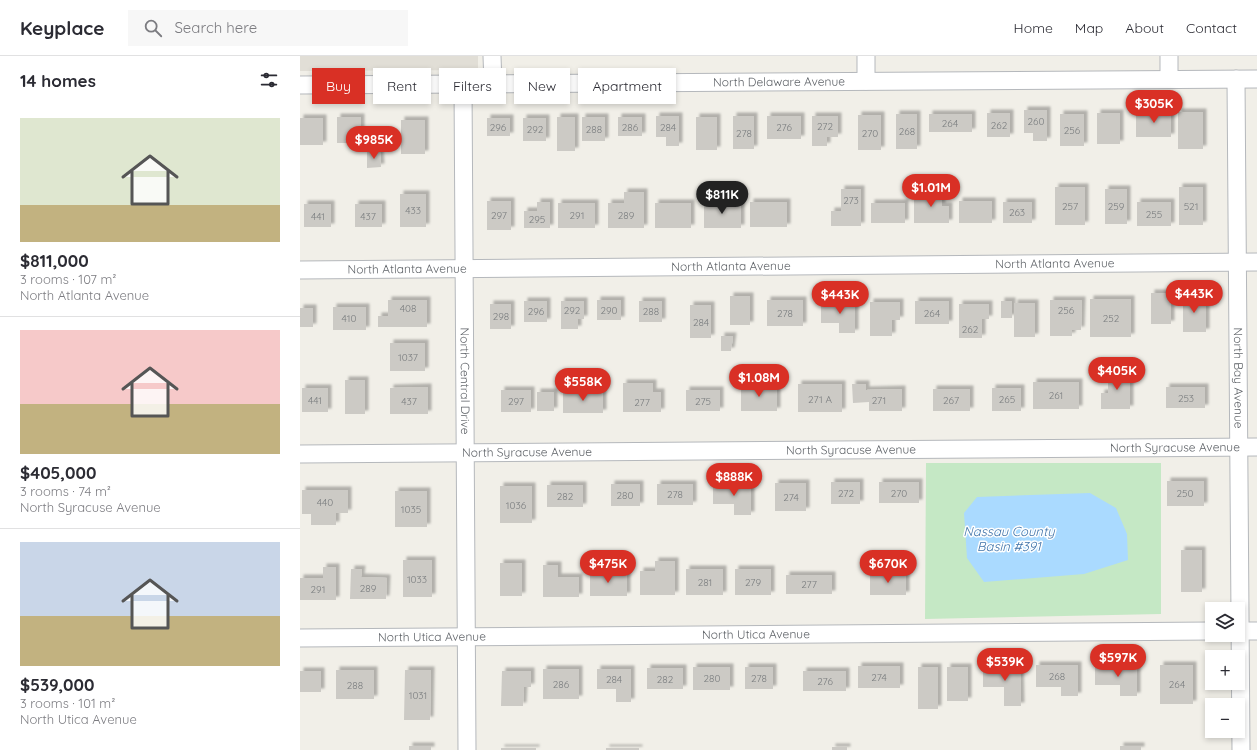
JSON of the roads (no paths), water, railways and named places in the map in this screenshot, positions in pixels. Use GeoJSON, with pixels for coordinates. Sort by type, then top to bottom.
{"type":"FeatureCollection","features":[{"type":"Feature","properties":{"kind":"street"},"geometry":{"type":"LineString","coordinates":[[492,56],[492,68]]}},
{"type":"Feature","properties":{"kind":"street"},"geometry":{"type":"LineString","coordinates":[[866,56],[866,81]]}},
{"type":"Feature","properties":{"kind":"street"},"geometry":{"type":"LineString","coordinates":[[1169,56],[1169,79]]}},
{"type":"Feature","properties":{"kind":"street","name":"North Bay Avenue"},"geometry":{"type":"LineString","coordinates":[[1236,79],[1239,602]]}},
{"type":"Feature","properties":{"kind":"street","name":"North Delaware Avenue"},"geometry":{"type":"LineString","coordinates":[[506,84],[1257,79]]}},
{"type":"Feature","properties":{"kind":"street","name":"North Delaware Avenue"},"geometry":{"type":"LineString","coordinates":[[300,85],[439,84]]}},
{"type":"Feature","properties":{"kind":"street","name":"North Central Drive"},"geometry":{"type":"LineString","coordinates":[[463,104],[467,750]]}},
{"type":"Feature","properties":{"kind":"street","name":"North Atlanta Avenue"},"geometry":{"type":"LineString","coordinates":[[300,270],[1257,262]]}},
{"type":"Feature","properties":{"kind":"street","name":"North Syracuse Avenue"},"geometry":{"type":"LineString","coordinates":[[300,454],[1257,447]]}},
{"type":"Feature","properties":{"kind":"street","name":"North Utica Avenue"},"geometry":{"type":"LineString","coordinates":[[300,638],[1205,631]]}},
{"type":"Feature","properties":{"kind":"street"},"geometry":{"type":"LineString","coordinates":[[1245,631],[1257,631]]}},
{"type":"Feature","properties":{"kind":"street","name":"North Bay Avenue"},"geometry":{"type":"LineString","coordinates":[[1239,642],[1241,750]]}},
{"type":"Feature","properties":{"kind":"water","name":"Nassau County Basin #391"},"geometry":{"type":"Polygon","coordinates":[[[1090,493],[1116,508],[1127,534],[1128,560],[1084,574],[984,582],[967,558],[964,513],[977,497],[1090,493]]]}}]}
